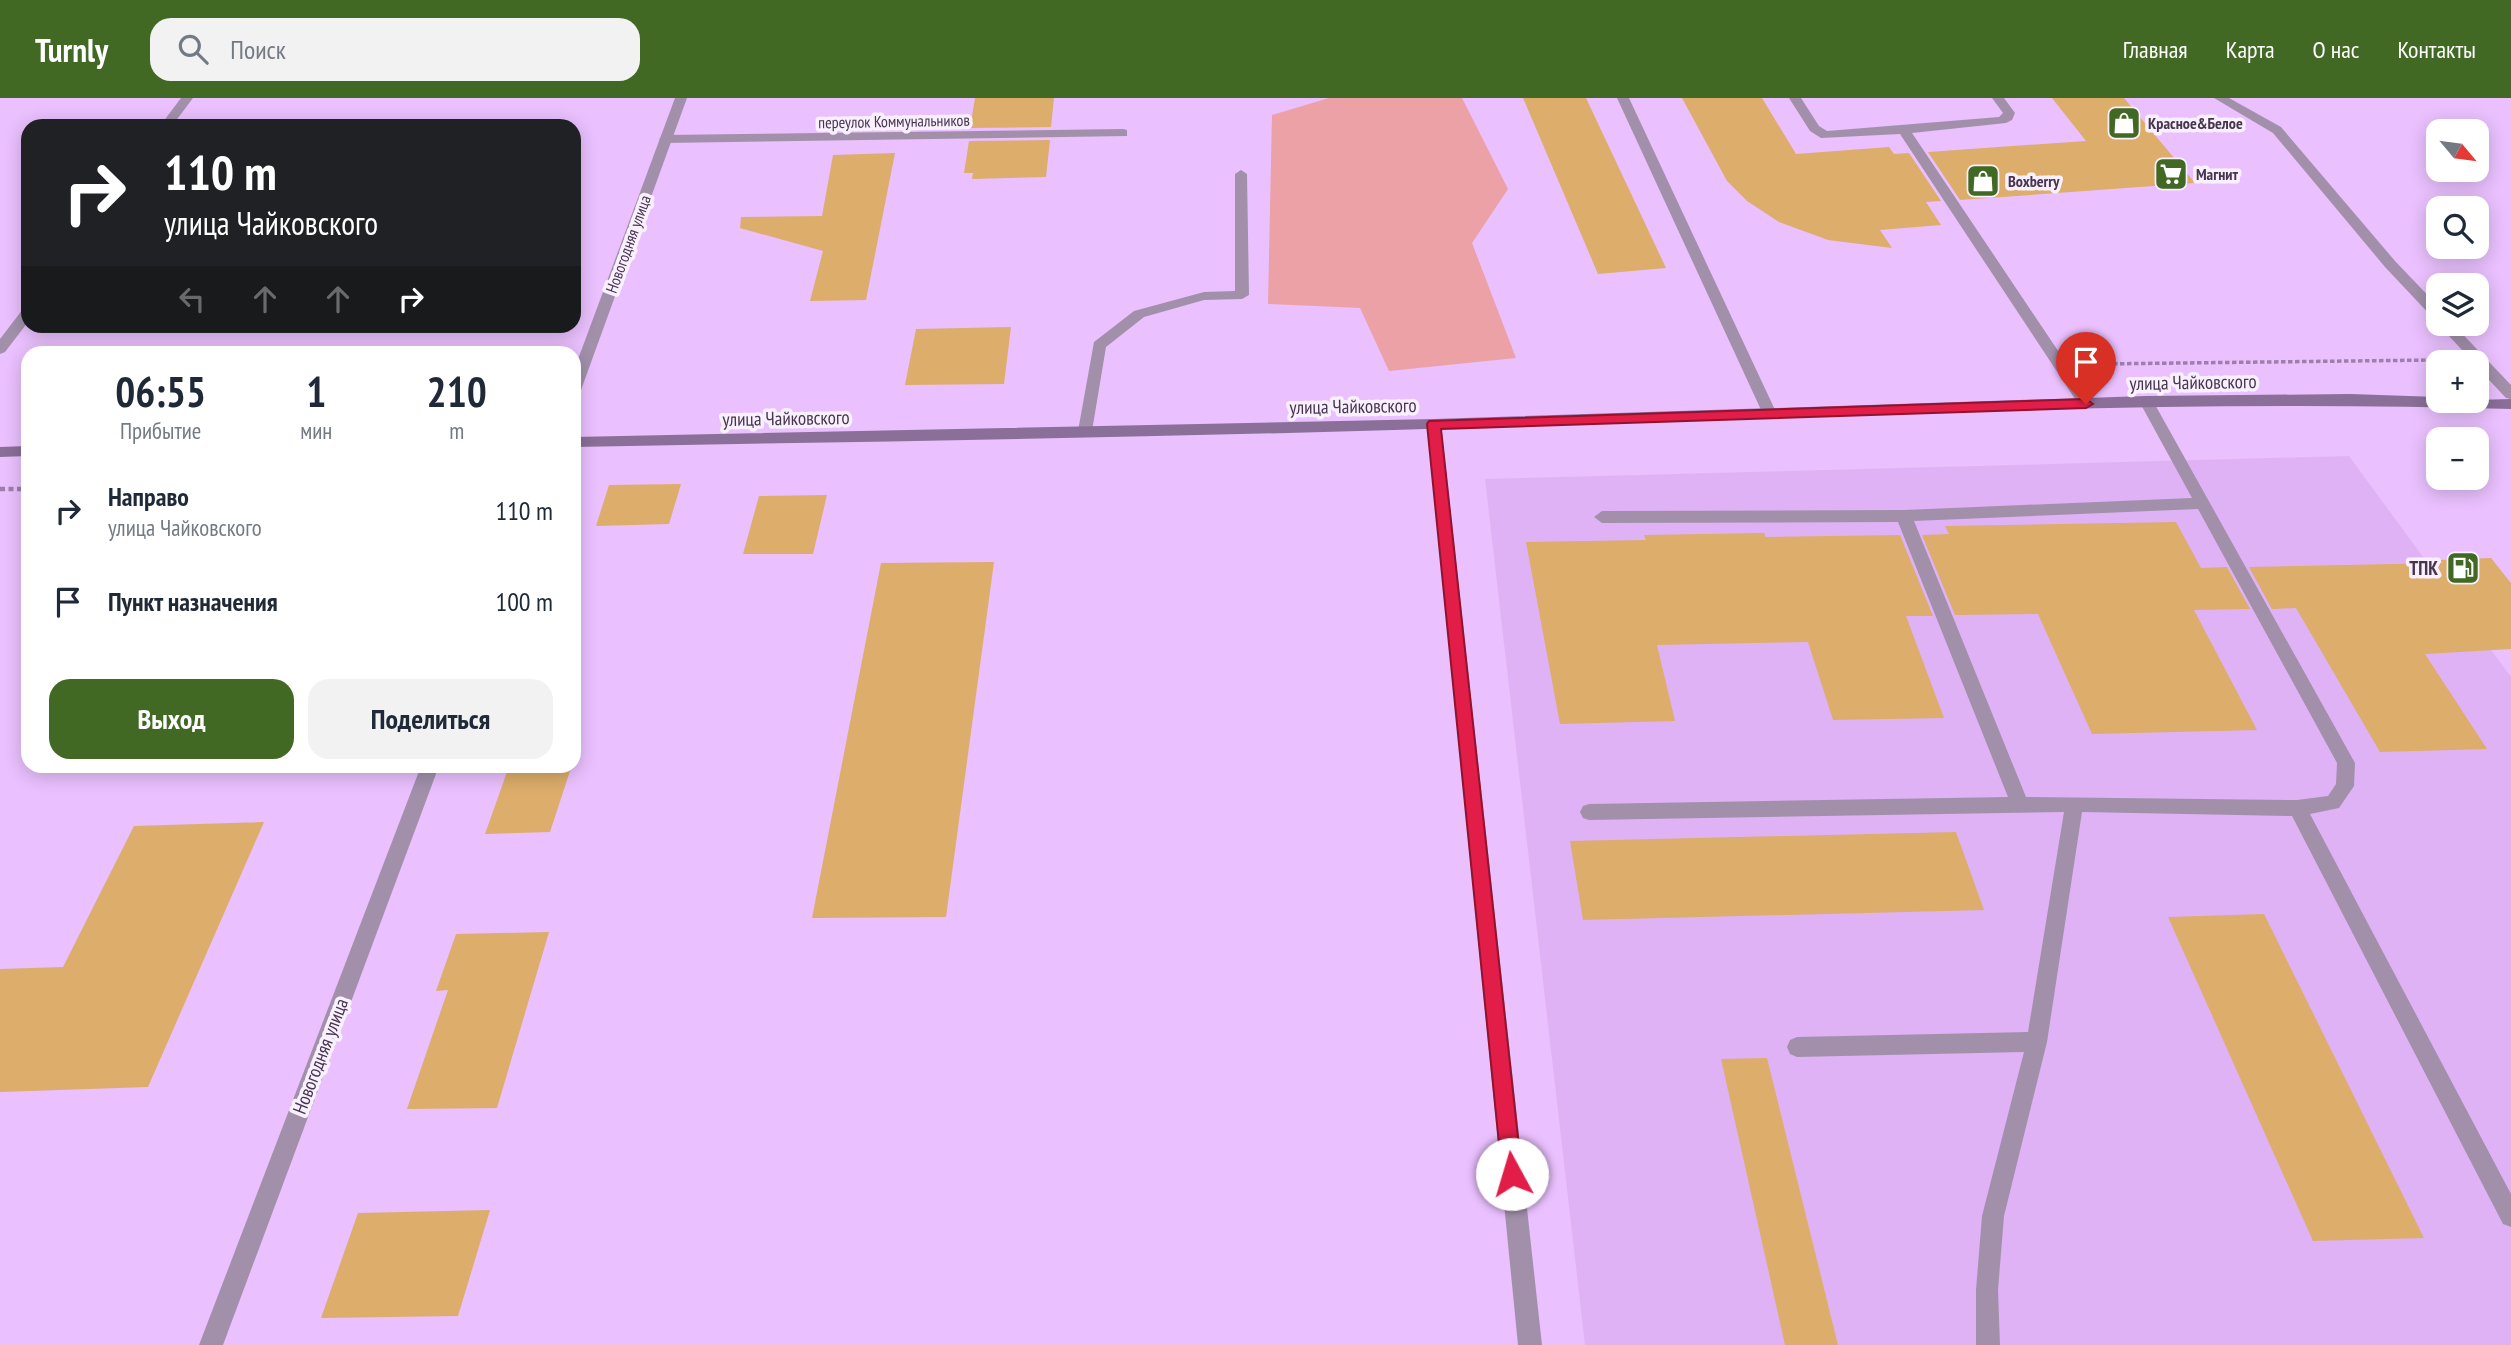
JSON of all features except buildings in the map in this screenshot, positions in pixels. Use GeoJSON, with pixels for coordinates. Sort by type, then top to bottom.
{"type":"FeatureCollection","features":[{"type":"Feature","properties":{"kind":"street"},"geometry":{"type":"LineString","coordinates":[[171,119],[187,98]]}},
{"type":"Feature","properties":{"kind":"street","name":"Новогодняя улица"},"geometry":{"type":"LineString","coordinates":[[581,371],[681,98]]}},
{"type":"Feature","properties":{"kind":"street"},"geometry":{"type":"LineString","coordinates":[[1623,98],[1769,412]]}},
{"type":"Feature","properties":{"kind":"street"},"geometry":{"type":"LineString","coordinates":[[1796,98],[1814,128],[1825,135],[2002,120],[2009,113],[1998,98]]}},
{"type":"Feature","properties":{"kind":"street"},"geometry":{"type":"LineString","coordinates":[[2220,98],[2277,130],[2390,264],[2426,302]]}},
{"type":"Feature","properties":{"kind":"street"},"geometry":{"type":"LineString","coordinates":[[1904,130],[2086,404]]}},
{"type":"Feature","properties":{"kind":"street","name":"переулок Коммунальников"},"geometry":{"type":"LineString","coordinates":[[665,139],[1123,134]]}},
{"type":"Feature","properties":{"kind":"street"},"geometry":{"type":"LineString","coordinates":[[1085,431],[1099,345],[1139,314],[1204,296],[1242,295],[1241,174]]}},
{"type":"Feature","properties":{"kind":"street"},"geometry":{"type":"LineString","coordinates":[[0,349],[21,321]]}},
{"type":"Feature","properties":{"kind":"street"},"geometry":{"type":"LineString","coordinates":[[2456,336],[2511,394]]}},
{"type":"Feature","properties":{"kind":"street","name":"улица Чайковского"},"geometry":{"type":"LineString","coordinates":[[581,442],[1434,424],[2146,401],[2350,399],[2511,404]]}},
{"type":"Feature","properties":{"kind":"street"},"geometry":{"type":"LineString","coordinates":[[1589,812],[2020,804],[2297,808],[2333,803],[2346,786],[2346,763],[2146,401]]}},
{"type":"Feature","properties":{"kind":"street"},"geometry":{"type":"LineString","coordinates":[[1434,424],[1530,1345]]}},
{"type":"Feature","properties":{"kind":"street"},"geometry":{"type":"LineString","coordinates":[[0,452],[21,451]]}},
{"type":"Feature","properties":{"kind":"street"},"geometry":{"type":"LineString","coordinates":[[1602,517],[1904,516],[2201,503]]}},
{"type":"Feature","properties":{"kind":"street"},"geometry":{"type":"LineString","coordinates":[[1904,516],[2020,804]]}},
{"type":"Feature","properties":{"kind":"street","name":"Новогодняя улица"},"geometry":{"type":"LineString","coordinates":[[211,1345],[427,773]]}},
{"type":"Feature","properties":{"kind":"street"},"geometry":{"type":"LineString","coordinates":[[1988,1345],[1987,1290],[1993,1216],[2037,1042],[2074,804]]}},
{"type":"Feature","properties":{"kind":"street"},"geometry":{"type":"LineString","coordinates":[[2297,808],[2511,1216]]}},
{"type":"Feature","properties":{"kind":"street"},"geometry":{"type":"LineString","coordinates":[[1797,1046],[2037,1042]]}},
{"type":"Feature","properties":{"kind":"path"},"geometry":{"type":"LineString","coordinates":[[0,489],[21,489]]}},
{"type":"Feature","properties":{"kind":"shaded area"},"geometry":{"type":"Polygon","coordinates":[[[1329,98],[1462,98],[1508,189],[1472,243],[1516,358],[1389,371],[1360,308],[1268,304],[1272,115],[1329,98]]]}},
{"type":"Feature","properties":{"kind":"shaded area"},"geometry":{"type":"Polygon","coordinates":[[[2349,456],[2511,677],[2511,1345],[1585,1345],[1485,479],[2349,456]]]}},
{"type":"Feature","properties":{"kind":"place","name":"Красное&Белое"},"geometry":{"type":"Point","coordinates":[2124,123]}},
{"type":"Feature","properties":{"kind":"place","name":"Магнит"},"geometry":{"type":"Point","coordinates":[2171,174]}},
{"type":"Feature","properties":{"kind":"place","name":"Boxberry"},"geometry":{"type":"Point","coordinates":[1983,181]}},
{"type":"Feature","properties":{"kind":"place","name":"ТПК"},"geometry":{"type":"Point","coordinates":[2463,568]}},
{"type":"Feature","properties":{"kind":"route"},"geometry":{"type":"LineString","coordinates":[[1512,1174],[1434,424],[2086,404]]}}]}
